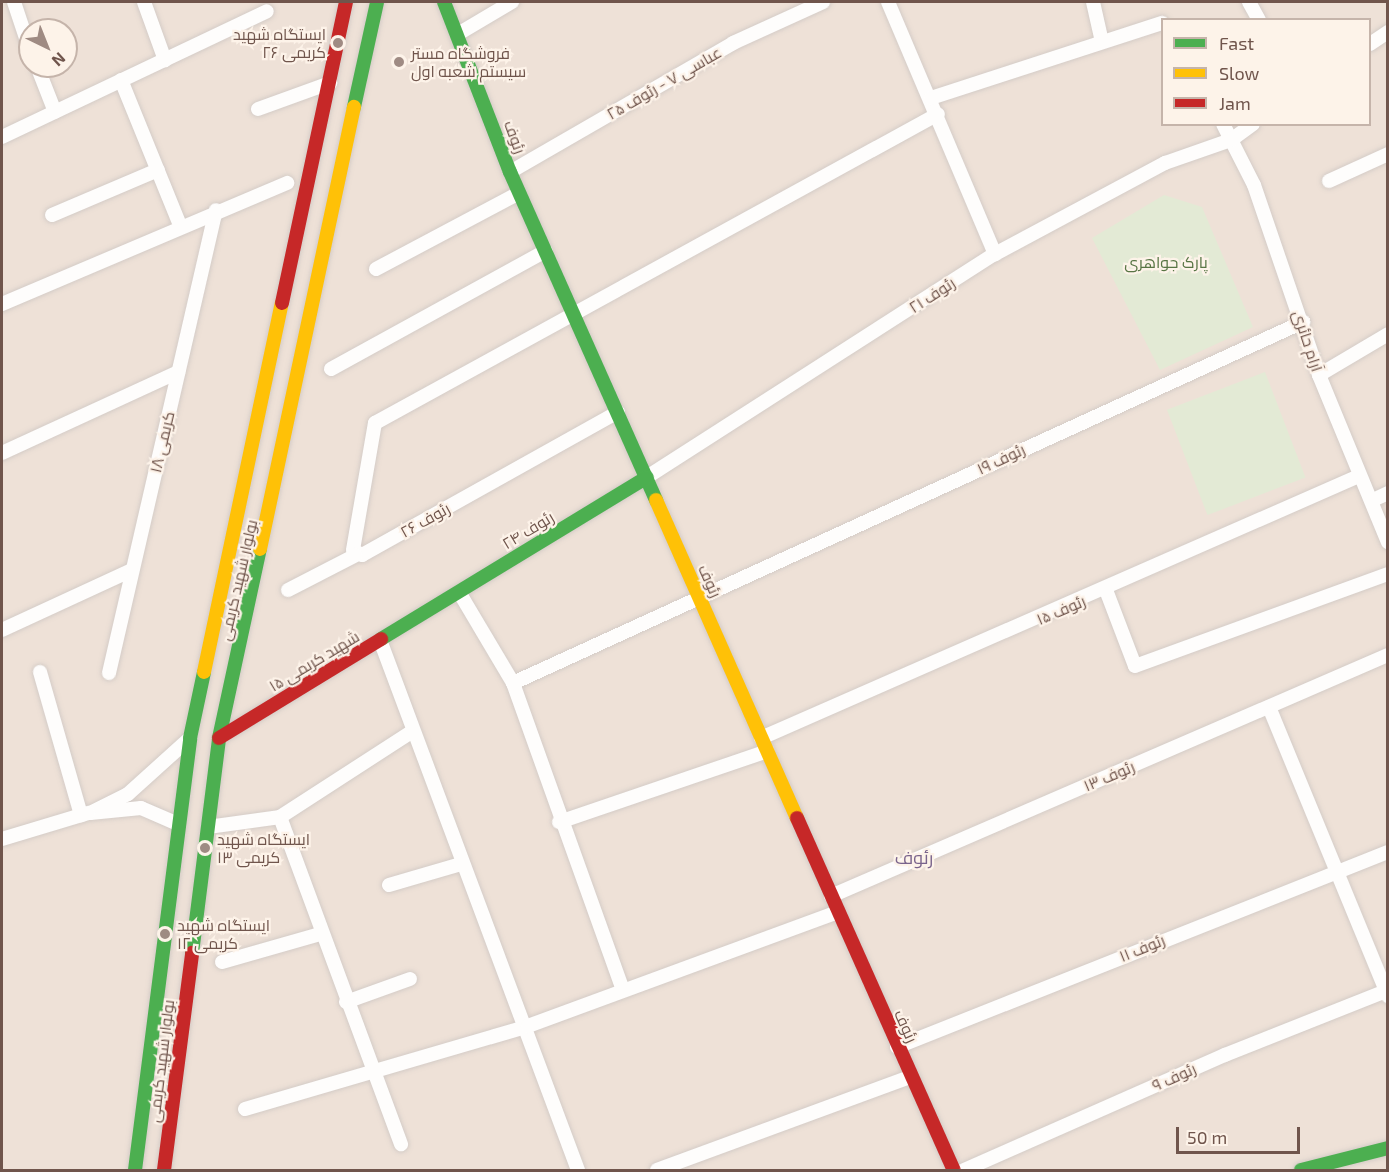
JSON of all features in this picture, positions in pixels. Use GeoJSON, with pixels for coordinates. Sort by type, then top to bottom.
{"type":"FeatureCollection","features":[{"type":"Feature","properties":{"kind":"main road","name":"بولوار شهید کریمی"},"geometry":{"type":"LineString","coordinates":[[135,1170],[190,738],[346,2]]}},
{"type":"Feature","properties":{"kind":"main road","name":"بولوار شهید کریمی"},"geometry":{"type":"LineString","coordinates":[[164,1170],[219,738],[377,2]]}},
{"type":"Feature","properties":{"kind":"main road","name":"رئوف"},"geometry":{"type":"LineString","coordinates":[[444,2],[519,193],[647,477],[910,1077],[954,1170]]}},
{"type":"Feature","properties":{"kind":"main road","name":"رئوف ۲۴"},"geometry":{"type":"LineString","coordinates":[[426,612],[647,477]]}},
{"type":"Feature","properties":{"kind":"main road","name":"شهید کریمی ۱۵"},"geometry":{"type":"LineString","coordinates":[[219,738],[426,612]]}},
{"type":"Feature","properties":{"kind":"main road"},"geometry":{"type":"LineString","coordinates":[[1301,1170],[1388,1148]]}},
{"type":"Feature","properties":{"kind":"street"},"geometry":{"type":"LineString","coordinates":[[14,2],[19,18]]}},
{"type":"Feature","properties":{"kind":"street"},"geometry":{"type":"LineString","coordinates":[[144,2],[165,60]]}},
{"type":"Feature","properties":{"kind":"street"},"geometry":{"type":"LineString","coordinates":[[458,34],[512,2]]}},
{"type":"Feature","properties":{"kind":"street","name":"عباسی ۷ - رئوف ۲۵"},"geometry":{"type":"LineString","coordinates":[[510,172],[734,43],[823,2]]}},
{"type":"Feature","properties":{"kind":"street"},"geometry":{"type":"LineString","coordinates":[[904,2],[889,4],[938,114],[995,254]]}},
{"type":"Feature","properties":{"kind":"street"},"geometry":{"type":"LineString","coordinates":[[1093,2],[1102,42]]}},
{"type":"Feature","properties":{"kind":"street"},"geometry":{"type":"LineString","coordinates":[[1250,2],[1258,18]]}},
{"type":"Feature","properties":{"kind":"street"},"geometry":{"type":"LineString","coordinates":[[2,137],[267,11]]}},
{"type":"Feature","properties":{"kind":"street"},"geometry":{"type":"LineString","coordinates":[[931,98],[1161,23]]}},
{"type":"Feature","properties":{"kind":"street"},"geometry":{"type":"LineString","coordinates":[[1371,43],[1388,32]]}},
{"type":"Feature","properties":{"kind":"street"},"geometry":{"type":"LineString","coordinates":[[42,78],[55,112]]}},
{"type":"Feature","properties":{"kind":"street"},"geometry":{"type":"LineString","coordinates":[[121,80],[180,225]]}},
{"type":"Feature","properties":{"kind":"street"},"geometry":{"type":"LineString","coordinates":[[258,109],[330,83]]}},
{"type":"Feature","properties":{"kind":"street"},"geometry":{"type":"LineString","coordinates":[[356,555],[371,430],[382,419],[574,316],[938,114]]}},
{"type":"Feature","properties":{"kind":"street","name":"آرام حائری"},"geometry":{"type":"LineString","coordinates":[[1224,126],[1303,322],[1319,375],[1359,476],[1373,500],[1388,542]]}},
{"type":"Feature","properties":{"kind":"street","name":"رئوف ۲۱"},"geometry":{"type":"LineString","coordinates":[[647,477],[995,254],[1165,163],[1231,140],[1249,126]]}},
{"type":"Feature","properties":{"kind":"street"},"geometry":{"type":"LineString","coordinates":[[1329,182],[1388,154]]}},
{"type":"Feature","properties":{"kind":"street"},"geometry":{"type":"LineString","coordinates":[[52,215],[158,170]]}},
{"type":"Feature","properties":{"kind":"street"},"geometry":{"type":"LineString","coordinates":[[2,304],[180,225],[287,183]]}},
{"type":"Feature","properties":{"kind":"street"},"geometry":{"type":"LineString","coordinates":[[376,270],[519,193]]}},
{"type":"Feature","properties":{"kind":"street","name":"کریمی ۱۸"},"geometry":{"type":"LineString","coordinates":[[109,673],[216,210]]}},
{"type":"Feature","properties":{"kind":"street"},"geometry":{"type":"LineString","coordinates":[[331,369],[546,251]]}},
{"type":"Feature","properties":{"kind":"street","name":"رئوف ۱۹"},"geometry":{"type":"LineString","coordinates":[[513,683],[1303,322]]}},
{"type":"Feature","properties":{"kind":"street"},"geometry":{"type":"LineString","coordinates":[[1319,375],[1388,334]]}},
{"type":"Feature","properties":{"kind":"street"},"geometry":{"type":"LineString","coordinates":[[2,453],[178,372]]}},
{"type":"Feature","properties":{"kind":"street","name":"رئوف ۲۶"},"geometry":{"type":"LineString","coordinates":[[288,590],[618,412]]}},
{"type":"Feature","properties":{"kind":"street","name":"رئوف ۱۵"},"geometry":{"type":"LineString","coordinates":[[559,822],[764,745],[1359,476]]}},
{"type":"Feature","properties":{"kind":"street"},"geometry":{"type":"LineString","coordinates":[[1373,500],[1388,493]]}},
{"type":"Feature","properties":{"kind":"street"},"geometry":{"type":"LineString","coordinates":[[2,630],[132,570]]}},
{"type":"Feature","properties":{"kind":"street"},"geometry":{"type":"LineString","coordinates":[[1106,590],[1134,666],[1388,574]]}},
{"type":"Feature","properties":{"kind":"street"},"geometry":{"type":"LineString","coordinates":[[459,592],[513,683],[559,822],[623,990]]}},
{"type":"Feature","properties":{"kind":"street"},"geometry":{"type":"LineString","coordinates":[[380,640],[461,864],[528,1026],[578,1170]]}},
{"type":"Feature","properties":{"kind":"street","name":"رئوف ۱۳"},"geometry":{"type":"LineString","coordinates":[[831,896],[1388,655]]}},
{"type":"Feature","properties":{"kind":"street"},"geometry":{"type":"LineString","coordinates":[[40,672],[86,814]]}},
{"type":"Feature","properties":{"kind":"street"},"geometry":{"type":"LineString","coordinates":[[1269,707],[1334,869],[1387,992]]}},
{"type":"Feature","properties":{"kind":"street"},"geometry":{"type":"LineString","coordinates":[[208,827],[280,818],[413,731]]}},
{"type":"Feature","properties":{"kind":"street"},"geometry":{"type":"LineString","coordinates":[[86,814],[145,782],[190,738]]}},
{"type":"Feature","properties":{"kind":"street"},"geometry":{"type":"LineString","coordinates":[[2,839],[86,814],[141,808],[178,824]]}},
{"type":"Feature","properties":{"kind":"street"},"geometry":{"type":"LineString","coordinates":[[280,818],[320,934],[401,1143]]}},
{"type":"Feature","properties":{"kind":"street","name":"رئوف ۱۱"},"geometry":{"type":"LineString","coordinates":[[897,1047],[1334,869],[1388,852]]}},
{"type":"Feature","properties":{"kind":"street"},"geometry":{"type":"LineString","coordinates":[[389,885],[461,864]]}},
{"type":"Feature","properties":{"kind":"street"},"geometry":{"type":"LineString","coordinates":[[245,1108],[372,1069],[528,1026],[838,912]]}},
{"type":"Feature","properties":{"kind":"street"},"geometry":{"type":"LineString","coordinates":[[222,962],[320,934]]}},
{"type":"Feature","properties":{"kind":"street"},"geometry":{"type":"LineString","coordinates":[[346,1002],[410,979]]}},
{"type":"Feature","properties":{"kind":"street","name":"رئوف ۹"},"geometry":{"type":"LineString","coordinates":[[964,1170],[1225,1055],[1387,992]]}},
{"type":"Feature","properties":{"kind":"street"},"geometry":{"type":"LineString","coordinates":[[657,1170],[910,1077]]}},
{"type":"Feature","properties":{"kind":"shaded area"},"geometry":{"type":"Polygon","coordinates":[[[2,2],[1387,2],[1387,1170],[2,1170],[2,2]]]}},
{"type":"Feature","properties":{"kind":"green space","name":"پارک جواهری"},"geometry":{"type":"Polygon","coordinates":[[[1164,195],[1202,207],[1253,327],[1160,370],[1092,238],[1164,195]]]}},
{"type":"Feature","properties":{"kind":"green space"},"geometry":{"type":"Polygon","coordinates":[[[1265,372],[1305,477],[1207,515],[1167,410],[1265,372]]]}},
{"type":"Feature","properties":{"kind":"traffic: fast"},"geometry":{"type":"LineString","coordinates":[[354,107],[377,2]]}},
{"type":"Feature","properties":{"kind":"traffic: fast"},"geometry":{"type":"LineString","coordinates":[[444,2],[510,172],[656,500]]}},
{"type":"Feature","properties":{"kind":"traffic: fast"},"geometry":{"type":"LineString","coordinates":[[381,639],[647,477]]}},
{"type":"Feature","properties":{"kind":"traffic: fast"},"geometry":{"type":"LineString","coordinates":[[192,953],[219,738],[260,549]]}},
{"type":"Feature","properties":{"kind":"traffic: fast"},"geometry":{"type":"LineString","coordinates":[[135,1170],[190,738],[204,672]]}},
{"type":"Feature","properties":{"kind":"traffic: fast"},"geometry":{"type":"LineString","coordinates":[[1301,1170],[1388,1148]]}},
{"type":"Feature","properties":{"kind":"traffic: slow"},"geometry":{"type":"LineString","coordinates":[[260,549],[354,107]]}},
{"type":"Feature","properties":{"kind":"traffic: slow"},"geometry":{"type":"LineString","coordinates":[[204,672],[282,303]]}},
{"type":"Feature","properties":{"kind":"traffic: slow"},"geometry":{"type":"LineString","coordinates":[[656,500],[797,818]]}},
{"type":"Feature","properties":{"kind":"traffic: jam"},"geometry":{"type":"LineString","coordinates":[[282,303],[346,2]]}},
{"type":"Feature","properties":{"kind":"traffic: jam"},"geometry":{"type":"LineString","coordinates":[[219,738],[381,639]]}},
{"type":"Feature","properties":{"kind":"traffic: jam"},"geometry":{"type":"LineString","coordinates":[[797,818],[954,1170]]}},
{"type":"Feature","properties":{"kind":"traffic: jam"},"geometry":{"type":"LineString","coordinates":[[164,1170],[192,953]]}},
{"type":"Feature","properties":{"kind":"place","name":"ایستگاه شهید کریمی ۲۶"},"geometry":{"type":"Point","coordinates":[338,43]}},
{"type":"Feature","properties":{"kind":"place","name":"فروشگاه مستر سیستم شعبه اول"},"geometry":{"type":"Point","coordinates":[399,62]}},
{"type":"Feature","properties":{"kind":"place","name":"ایستگاه شهید کریمی ۱۳"},"geometry":{"type":"Point","coordinates":[205,848]}},
{"type":"Feature","properties":{"kind":"place","name":"ایستگاه شهید کریمی ۱۲"},"geometry":{"type":"Point","coordinates":[165,934]}},
{"type":"Feature","properties":{"kind":"district","name":"رئوف"},"geometry":{"type":"Point","coordinates":[914,857]}}]}
